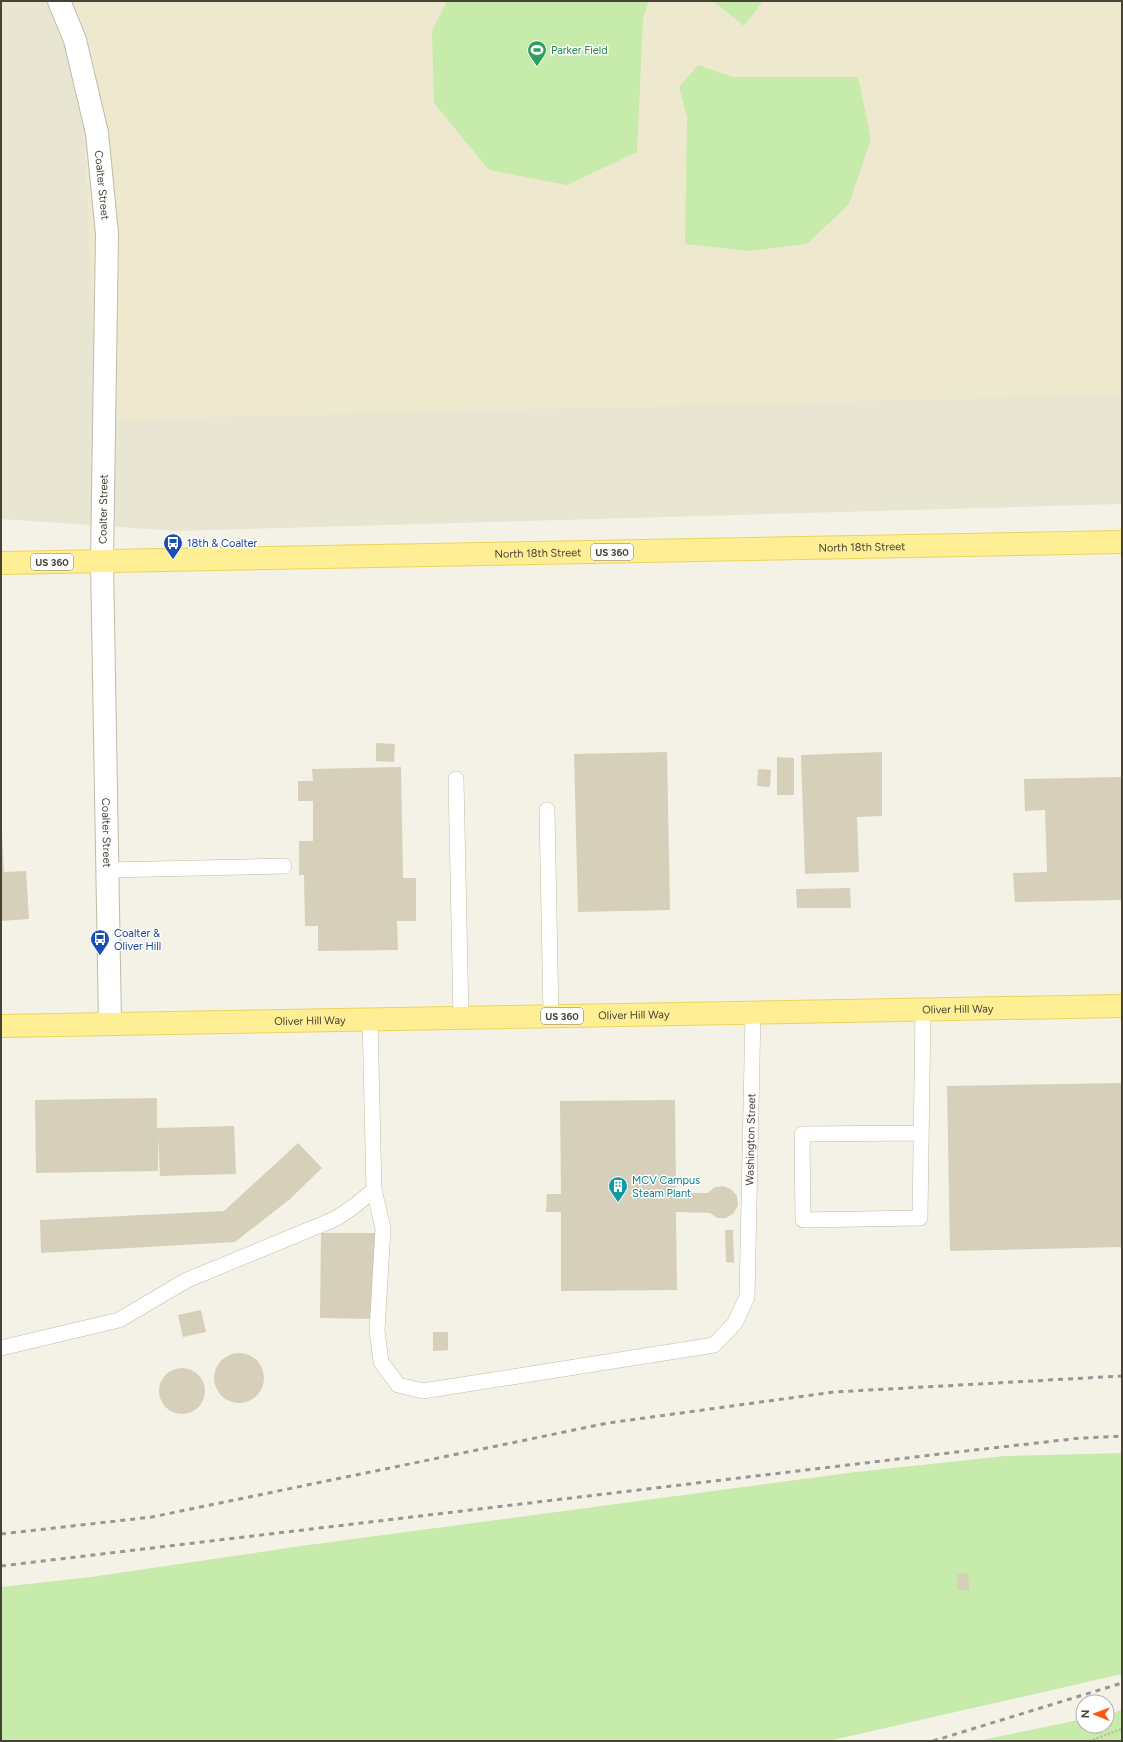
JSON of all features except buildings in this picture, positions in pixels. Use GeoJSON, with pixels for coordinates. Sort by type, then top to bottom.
{"type":"FeatureCollection","features":[{"type":"Feature","properties":{"kind":"main road","name":"North 18th Street"},"geometry":{"type":"LineString","coordinates":[[1,563],[1122,542]]}},
{"type":"Feature","properties":{"kind":"main road","name":"Oliver Hill Way"},"geometry":{"type":"LineString","coordinates":[[1,1026],[1122,1006]]}},
{"type":"Feature","properties":{"kind":"street","name":"Coalter Street"},"geometry":{"type":"LineString","coordinates":[[58,1],[75,40],[97,133],[107,234],[102,561],[110,1024]]}},
{"type":"Feature","properties":{"kind":"lane"},"geometry":{"type":"LineString","coordinates":[[456,779],[461,1018]]}},
{"type":"Feature","properties":{"kind":"lane"},"geometry":{"type":"LineString","coordinates":[[547,810],[551,1016]]}},
{"type":"Feature","properties":{"kind":"lane"},"geometry":{"type":"LineString","coordinates":[[108,870],[284,866]]}},
{"type":"Feature","properties":{"kind":"lane"},"geometry":{"type":"LineString","coordinates":[[921,1133],[802,1134],[803,1220],[920,1218],[924,1009]]}},
{"type":"Feature","properties":{"kind":"lane","name":"Washington Street"},"geometry":{"type":"LineString","coordinates":[[370,1019],[374,1190],[383,1228],[377,1331],[381,1362],[398,1385],[423,1391],[714,1345],[735,1324],[747,1297],[749,1267],[753,1012]]}},
{"type":"Feature","properties":{"kind":"lane"},"geometry":{"type":"LineString","coordinates":[[1,1348],[119,1320],[187,1280],[335,1219],[374,1190]]}},
{"type":"Feature","properties":{"kind":"path"},"geometry":{"type":"LineString","coordinates":[[1089,1741],[1122,1729]]}},
{"type":"Feature","properties":{"kind":"shaded area"},"geometry":{"type":"Polygon","coordinates":[[[1,1],[1122,1],[1122,504],[178,531],[1,519],[1,1]]]}},
{"type":"Feature","properties":{"kind":"shaded area"},"geometry":{"type":"Polygon","coordinates":[[[57,1],[1122,1],[1122,395],[98,420],[84,133],[75,63],[57,1]]]}},
{"type":"Feature","properties":{"kind":"green space","name":"Parker Field"},"geometry":{"type":"Polygon","coordinates":[[[447,1],[649,1],[643,19],[637,152],[567,185],[489,170],[434,103],[432,31],[447,1]]]}},
{"type":"Feature","properties":{"kind":"green space"},"geometry":{"type":"Polygon","coordinates":[[[713,1],[763,1],[744,26],[713,1]]]}},
{"type":"Feature","properties":{"kind":"green space"},"geometry":{"type":"Polygon","coordinates":[[[698,65],[733,77],[858,77],[871,139],[849,204],[807,244],[750,251],[685,244],[687,117],[679,87],[698,65]]]}},
{"type":"Feature","properties":{"kind":"green space"},"geometry":{"type":"Polygon","coordinates":[[[1122,1453],[1122,1674],[828,1741],[1,1741],[1,1587],[91,1577],[301,1546],[856,1472],[1005,1456],[1122,1453]]]}},
{"type":"Feature","properties":{"kind":"green space"},"geometry":{"type":"Polygon","coordinates":[[[1122,1710],[1122,1741],[978,1741],[1075,1721],[1075,1734],[1115,1734],[1115,1712],[1122,1710]]]}},
{"type":"Feature","properties":{"kind":"railway"},"geometry":{"type":"LineString","coordinates":[[1,1534],[152,1517],[608,1423],[834,1392],[1122,1376]]}},
{"type":"Feature","properties":{"kind":"railway"},"geometry":{"type":"LineString","coordinates":[[1,1566],[957,1452],[1081,1438],[1122,1436]]}},
{"type":"Feature","properties":{"kind":"railway"},"geometry":{"type":"LineString","coordinates":[[933,1741],[1122,1683]]}},
{"type":"Feature","properties":{"kind":"place","name":"Parker Field"},"geometry":{"type":"Point","coordinates":[537,67]}},
{"type":"Feature","properties":{"kind":"place","name":"18th & Coalter"},"geometry":{"type":"Point","coordinates":[173,560]}},
{"type":"Feature","properties":{"kind":"place","name":"Coalter & Oliver Hill"},"geometry":{"type":"Point","coordinates":[100,956]}},
{"type":"Feature","properties":{"kind":"place","name":"MCV Campus Steam Plant"},"geometry":{"type":"Point","coordinates":[618,1203]}}]}
